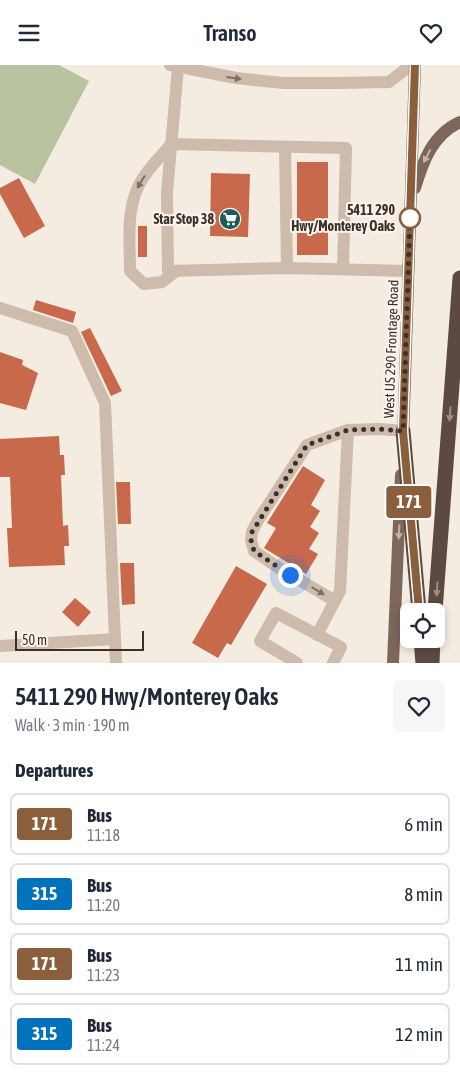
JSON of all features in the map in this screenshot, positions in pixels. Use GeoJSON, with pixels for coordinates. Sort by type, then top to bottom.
{"type":"FeatureCollection","features":[{"type":"Feature","properties":{"kind":"highway"},"geometry":{"type":"LineString","coordinates":[[436,603],[460,278]]}},
{"type":"Feature","properties":{"kind":"highway"},"geometry":{"type":"LineString","coordinates":[[403,431],[418,603]]}},
{"type":"Feature","properties":{"kind":"highway"},"geometry":{"type":"LineString","coordinates":[[422,648],[423,663]]}},
{"type":"Feature","properties":{"kind":"highway"},"geometry":{"type":"LineString","coordinates":[[432,663],[433,648]]}},
{"type":"Feature","properties":{"kind":"main road","name":"West US 290 Frontage Road"},"geometry":{"type":"LineString","coordinates":[[393,663],[415,65]]}},
{"type":"Feature","properties":{"kind":"main road"},"geometry":{"type":"LineString","coordinates":[[411,202],[423,163],[431,147],[452,125],[460,122]]}},
{"type":"Feature","properties":{"kind":"street"},"geometry":{"type":"LineString","coordinates":[[408,271],[287,267],[168,271],[167,193],[172,144],[174,66],[236,78],[283,83],[338,83],[388,82],[411,65]]}},
{"type":"Feature","properties":{"kind":"street"},"geometry":{"type":"LineString","coordinates":[[172,144],[346,148],[343,268]]}},
{"type":"Feature","properties":{"kind":"street"},"geometry":{"type":"LineString","coordinates":[[172,144],[138,186],[133,202],[130,224],[130,271],[144,284],[162,282],[176,271]]}},
{"type":"Feature","properties":{"kind":"street"},"geometry":{"type":"LineString","coordinates":[[285,147],[287,267]]}},
{"type":"Feature","properties":{"kind":"street"},"geometry":{"type":"LineString","coordinates":[[0,309],[72,331],[106,403],[116,663]]}},
{"type":"Feature","properties":{"kind":"street"},"geometry":{"type":"LineString","coordinates":[[334,601],[254,551],[251,540],[252,532],[307,445],[348,430],[380,429],[403,431]]}},
{"type":"Feature","properties":{"kind":"street"},"geometry":{"type":"LineString","coordinates":[[317,635],[340,591],[348,430]]}},
{"type":"Feature","properties":{"kind":"street"},"geometry":{"type":"LineString","coordinates":[[297,663],[260,641],[276,613],[341,647],[333,663]]}},
{"type":"Feature","properties":{"kind":"street"},"geometry":{"type":"LineString","coordinates":[[0,646],[115,639]]}},
{"type":"Feature","properties":{"kind":"green space"},"geometry":{"type":"Polygon","coordinates":[[[0,65],[59,65],[89,81],[35,184],[0,165],[0,65]]]}},
{"type":"Feature","properties":{"kind":"building"},"geometry":{"type":"Polygon","coordinates":[[[297,162],[328,162],[328,255],[297,255],[297,162]]]}},
{"type":"Feature","properties":{"kind":"building","name":"Star Stop 38"},"geometry":{"type":"Polygon","coordinates":[[[211,173],[250,174],[248,237],[210,236],[211,173]]]}},
{"type":"Feature","properties":{"kind":"building"},"geometry":{"type":"Polygon","coordinates":[[[19,178],[45,226],[24,238],[0,194],[0,188],[19,178]]]}},
{"type":"Feature","properties":{"kind":"building"},"geometry":{"type":"Polygon","coordinates":[[[138,226],[147,226],[147,257],[138,257],[138,226]]]}},
{"type":"Feature","properties":{"kind":"building"},"geometry":{"type":"Polygon","coordinates":[[[36,300],[76,312],[73,323],[33,310],[36,300]]]}},
{"type":"Feature","properties":{"kind":"building"},"geometry":{"type":"Polygon","coordinates":[[[90,328],[122,391],[111,396],[81,332],[90,328]]]}},
{"type":"Feature","properties":{"kind":"building"},"geometry":{"type":"Polygon","coordinates":[[[0,352],[23,360],[22,365],[38,373],[26,410],[0,403],[0,352]]]}},
{"type":"Feature","properties":{"kind":"building"},"geometry":{"type":"Polygon","coordinates":[[[59,436],[60,455],[64,455],[65,475],[61,475],[63,526],[68,525],[69,546],[64,546],[65,565],[9,567],[7,528],[12,528],[10,477],[0,477],[0,439],[59,436]]]}},
{"type":"Feature","properties":{"kind":"building"},"geometry":{"type":"Polygon","coordinates":[[[303,466],[325,480],[311,505],[320,511],[310,527],[319,533],[309,549],[318,554],[306,574],[264,548],[276,528],[267,523],[303,466]]]}},
{"type":"Feature","properties":{"kind":"building"},"geometry":{"type":"Polygon","coordinates":[[[116,482],[130,482],[131,524],[118,524],[116,482]]]}},
{"type":"Feature","properties":{"kind":"building"},"geometry":{"type":"Polygon","coordinates":[[[120,563],[134,563],[135,604],[122,605],[120,563]]]}},
{"type":"Feature","properties":{"kind":"building"},"geometry":{"type":"Polygon","coordinates":[[[236,566],[267,584],[231,645],[227,643],[218,658],[192,643],[236,566]]]}},
{"type":"Feature","properties":{"kind":"building"},"geometry":{"type":"Polygon","coordinates":[[[75,598],[91,612],[78,627],[62,612],[75,598]]]}},
{"type":"Feature","properties":{"kind":"bus line","name":"171"},"geometry":{"type":"LineString","coordinates":[[415,65],[403,431],[418,603]]}},
{"type":"Feature","properties":{"kind":"place","name":"5411 290 Hwy/Monterey Oaks"},"geometry":{"type":"Point","coordinates":[410,218]}},
{"type":"Feature","properties":{"kind":"place","name":"Star Stop 38"},"geometry":{"type":"Point","coordinates":[230,219]}},
{"type":"Feature","properties":{"kind":"route"},"geometry":{"type":"LineString","coordinates":[[290,575],[254,551],[251,540],[252,532],[307,445],[348,430],[380,429],[403,431],[410,218]]}}]}
